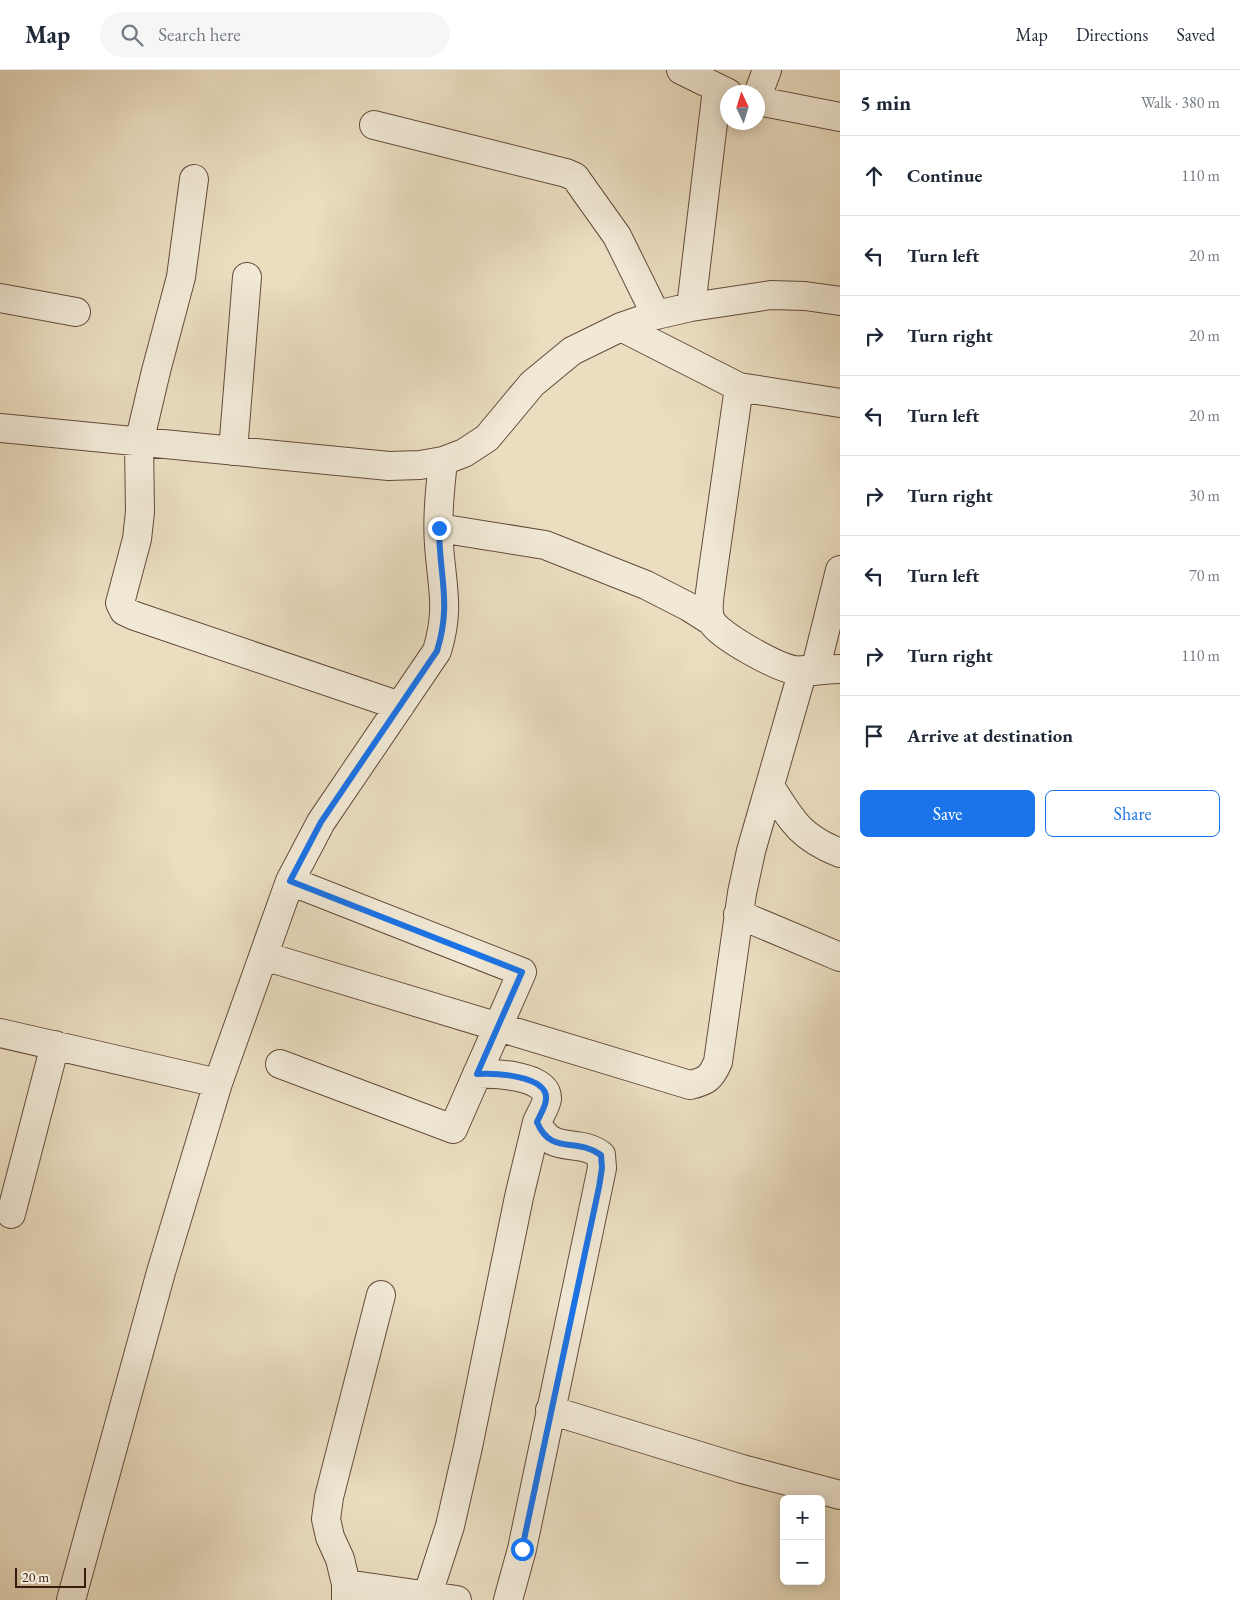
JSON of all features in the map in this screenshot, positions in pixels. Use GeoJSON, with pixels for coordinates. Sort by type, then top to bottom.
{"type":"FeatureCollection","features":[{"type":"Feature","properties":{"kind":"street"},"geometry":{"type":"LineString","coordinates":[[681,70],[720,90]]}},
{"type":"Feature","properties":{"kind":"street"},"geometry":{"type":"LineString","coordinates":[[761,85],[767,70]]}},
{"type":"Feature","properties":{"kind":"street"},"geometry":{"type":"LineString","coordinates":[[765,102],[840,117]]}},
{"type":"Feature","properties":{"kind":"street"},"geometry":{"type":"LineString","coordinates":[[691,307],[720,105]]}},
{"type":"Feature","properties":{"kind":"street"},"geometry":{"type":"LineString","coordinates":[[374,125],[566,173],[575,177],[617,236],[656,315]]}},
{"type":"Feature","properties":{"kind":"street"},"geometry":{"type":"LineString","coordinates":[[194,179],[182,277],[156,371],[139,443],[140,512],[137,539],[120,602],[124,611],[400,706]]}},
{"type":"Feature","properties":{"kind":"street"},"geometry":{"type":"LineString","coordinates":[[232,452],[247,277]]}},
{"type":"Feature","properties":{"kind":"street"},"geometry":{"type":"LineString","coordinates":[[0,428],[389,466],[420,465],[443,461],[464,453],[487,438],[532,384],[572,351],[621,327],[656,315],[691,307],[771,295],[806,296],[840,301]]}},
{"type":"Feature","properties":{"kind":"street"},"geometry":{"type":"LineString","coordinates":[[0,298],[76,312]]}},
{"type":"Feature","properties":{"kind":"street"},"geometry":{"type":"LineString","coordinates":[[621,327],[739,387],[840,404]]}},
{"type":"Feature","properties":{"kind":"street"},"geometry":{"type":"LineString","coordinates":[[711,621],[712,577],[739,387]]}},
{"type":"Feature","properties":{"kind":"street"},"geometry":{"type":"LineString","coordinates":[[71,1600],[162,1272],[218,1083],[290,881],[321,822],[437,651],[444,627],[446,604],[439,528],[443,461]]}},
{"type":"Feature","properties":{"kind":"street"},"geometry":{"type":"LineString","coordinates":[[439,528],[545,545],[646,585],[689,607],[711,621],[718,630],[776,665],[819,670]]}},
{"type":"Feature","properties":{"kind":"street"},"geometry":{"type":"LineString","coordinates":[[264,956],[498,1028],[690,1084],[704,1082],[712,1077],[718,1062],[738,914],[751,851],[770,786],[819,670],[840,570]]}},
{"type":"Feature","properties":{"kind":"street"},"geometry":{"type":"LineString","coordinates":[[770,786],[798,828],[810,839],[840,853]]}},
{"type":"Feature","properties":{"kind":"street"},"geometry":{"type":"LineString","coordinates":[[280,1064],[453,1129],[522,972],[290,881]]}},
{"type":"Feature","properties":{"kind":"street"},"geometry":{"type":"LineString","coordinates":[[738,914],[840,957]]}},
{"type":"Feature","properties":{"kind":"street"},"geometry":{"type":"LineString","coordinates":[[0,1033],[218,1083]]}},
{"type":"Feature","properties":{"kind":"street"},"geometry":{"type":"LineString","coordinates":[[11,1214],[55,1046]]}},
{"type":"Feature","properties":{"kind":"street"},"geometry":{"type":"LineString","coordinates":[[427,1598],[450,1526],[519,1197],[537,1122],[546,1099],[543,1088],[535,1082],[504,1075],[477,1074]]}},
{"type":"Feature","properties":{"kind":"street"},"geometry":{"type":"LineString","coordinates":[[508,1600],[522,1549],[602,1168],[601,1155],[592,1149],[550,1141],[543,1134],[537,1122]]}},
{"type":"Feature","properties":{"kind":"street"},"geometry":{"type":"LineString","coordinates":[[382,1295],[329,1497],[326,1519],[328,1528],[340,1559],[346,1592],[457,1600]]}},
{"type":"Feature","properties":{"kind":"street"},"geometry":{"type":"LineString","coordinates":[[550,1410],[742,1469],[840,1495]]}},
{"type":"Feature","properties":{"kind":"route"},"geometry":{"type":"LineString","coordinates":[[439,528],[446,604],[444,627],[437,651],[321,822],[308,843],[290,881],[522,972],[477,1074],[504,1075],[535,1082],[543,1088],[546,1099],[537,1122],[543,1134],[550,1141],[592,1149],[601,1155],[602,1168],[599,1187],[522,1549]]}}]}
